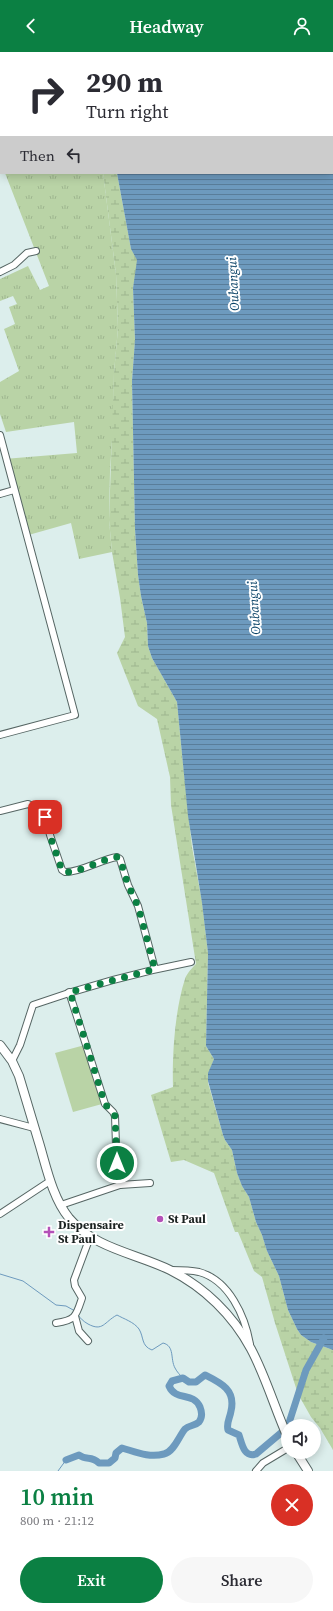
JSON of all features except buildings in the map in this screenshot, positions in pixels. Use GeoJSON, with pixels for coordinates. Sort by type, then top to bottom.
{"type":"FeatureCollection","features":[{"type":"Feature","properties":{"kind":"main road"},"geometry":{"type":"LineString","coordinates":[[0,1045],[12,1061],[19,1076],[50,1181],[61,1205],[70,1218],[90,1237],[117,1250],[170,1270],[184,1278],[214,1301],[234,1322],[251,1349],[281,1423]]}},
{"type":"Feature","properties":{"kind":"main road"},"geometry":{"type":"LineString","coordinates":[[300,1459],[308,1471]]}},
{"type":"Feature","properties":{"kind":"street"},"geometry":{"type":"LineString","coordinates":[[0,272],[14,265],[27,253],[36,252]]}},
{"type":"Feature","properties":{"kind":"street"},"geometry":{"type":"LineString","coordinates":[[0,435],[75,715],[0,735]]}},
{"type":"Feature","properties":{"kind":"street"},"geometry":{"type":"LineString","coordinates":[[0,494],[14,490]]}},
{"type":"Feature","properties":{"kind":"street"},"geometry":{"type":"LineString","coordinates":[[0,811],[28,804],[40,809],[45,817],[52,843],[62,870],[65,872],[112,858],[117,857],[120,859],[128,885],[138,906],[155,969]]}},
{"type":"Feature","properties":{"kind":"street"},"geometry":{"type":"LineString","coordinates":[[12,1061],[20,1045],[33,1005],[70,992],[155,969],[191,962]]}},
{"type":"Feature","properties":{"kind":"street"},"geometry":{"type":"LineString","coordinates":[[70,992],[105,1104],[115,1116],[117,1174],[120,1185]]}},
{"type":"Feature","properties":{"kind":"street"},"geometry":{"type":"LineString","coordinates":[[0,1119],[34,1128]]}},
{"type":"Feature","properties":{"kind":"street"},"geometry":{"type":"LineString","coordinates":[[0,1214],[50,1181]]}},
{"type":"Feature","properties":{"kind":"street"},"geometry":{"type":"LineString","coordinates":[[61,1205],[120,1185],[150,1183]]}},
{"type":"Feature","properties":{"kind":"street"},"geometry":{"type":"LineString","coordinates":[[88,1341],[79,1331],[77,1313],[82,1298],[75,1286],[74,1280],[90,1237]]}},
{"type":"Feature","properties":{"kind":"street"},"geometry":{"type":"LineString","coordinates":[[170,1270],[198,1272],[212,1278],[222,1285],[234,1301],[247,1327],[251,1349]]}},
{"type":"Feature","properties":{"kind":"street"},"geometry":{"type":"LineString","coordinates":[[56,1323],[68,1321],[77,1313]]}},
{"type":"Feature","properties":{"kind":"street"},"geometry":{"type":"LineString","coordinates":[[256,1471],[263,1463],[281,1452]]}},
{"type":"Feature","properties":{"kind":"green space"},"geometry":{"type":"Polygon","coordinates":[[[5,174],[103,174],[116,274],[118,328],[114,373],[110,472],[109,520],[112,552],[79,559],[71,523],[25,536],[4,459],[77,453],[74,422],[6,432],[0,414],[0,382],[19,371],[4,329],[15,324],[9,307],[17,304],[13,296],[0,301],[0,279],[28,266],[40,290],[49,286],[5,174]]]}},
{"type":"Feature","properties":{"kind":"green space"},"geometry":{"type":"Polygon","coordinates":[[[103,174],[117,174],[131,249],[138,260],[133,288],[135,340],[132,381],[135,529],[138,575],[147,623],[148,646],[152,658],[177,702],[192,847],[202,902],[208,953],[206,1046],[214,1059],[210,1070],[208,1083],[223,1135],[232,1150],[237,1173],[242,1186],[249,1197],[256,1222],[267,1251],[279,1276],[288,1310],[301,1335],[311,1342],[333,1350],[333,1450],[321,1430],[321,1419],[313,1419],[298,1394],[262,1277],[254,1271],[238,1232],[235,1232],[214,1173],[184,1160],[171,1162],[151,1095],[173,1087],[174,1047],[179,1004],[186,977],[196,964],[171,805],[170,777],[157,719],[138,706],[117,653],[125,637],[112,552],[109,520],[114,373],[118,328],[116,274],[103,174]]]}},
{"type":"Feature","properties":{"kind":"green space"},"geometry":{"type":"Polygon","coordinates":[[[85,1045],[102,1104],[73,1112],[55,1053],[85,1045]]]}},
{"type":"Feature","properties":{"kind":"water","name":"Oubangui"},"geometry":{"type":"Polygon","coordinates":[[[117,174],[333,174],[333,1350],[311,1342],[301,1335],[288,1310],[279,1276],[267,1251],[256,1222],[249,1197],[242,1186],[237,1173],[232,1150],[223,1135],[208,1081],[208,1073],[214,1059],[206,1046],[208,953],[202,903],[188,816],[177,702],[152,658],[148,646],[147,623],[138,575],[135,529],[132,381],[135,340],[133,288],[137,260],[131,249],[117,174]]]}},
{"type":"Feature","properties":{"kind":"waterway"},"geometry":{"type":"LineString","coordinates":[[0,1274],[23,1281],[56,1305],[66,1306],[75,1311]]}},
{"type":"Feature","properties":{"kind":"waterway"},"geometry":{"type":"LineString","coordinates":[[78,1315],[86,1323],[97,1327],[100,1327],[117,1315],[132,1323],[141,1332],[144,1344],[148,1348],[152,1350],[163,1343],[169,1347],[175,1368],[183,1378]]}},
{"type":"Feature","properties":{"kind":"waterway"},"geometry":{"type":"LineString","coordinates":[[290,1419],[306,1370],[324,1338]]}},
{"type":"Feature","properties":{"kind":"waterway"},"geometry":{"type":"LineString","coordinates":[[66,1460],[79,1455],[84,1458],[94,1459],[99,1463],[109,1463],[115,1458],[116,1453],[122,1448],[148,1455],[168,1453],[185,1429],[199,1422],[201,1417],[201,1409],[197,1402],[193,1399],[176,1394],[169,1386],[172,1381],[183,1378],[189,1382],[196,1382],[205,1375],[222,1384],[229,1392],[232,1404],[228,1430],[239,1435],[246,1452],[252,1455],[256,1454],[281,1433]]}},
{"type":"Feature","properties":{"kind":"waterway"},"geometry":{"type":"LineString","coordinates":[[58,1471],[66,1460]]}},
{"type":"Feature","properties":{"kind":"place","name":"St Paul"},"geometry":{"type":"Point","coordinates":[160,1219]}},
{"type":"Feature","properties":{"kind":"place","name":"Dispensaire St Paul"},"geometry":{"type":"Point","coordinates":[49,1232]}},
{"type":"Feature","properties":{"kind":"route"},"geometry":{"type":"LineString","coordinates":[[45,817],[62,870],[65,872],[112,858],[117,857],[120,859],[128,885],[138,906],[155,969],[70,992],[105,1104],[114,1112],[117,1163]]}}]}
